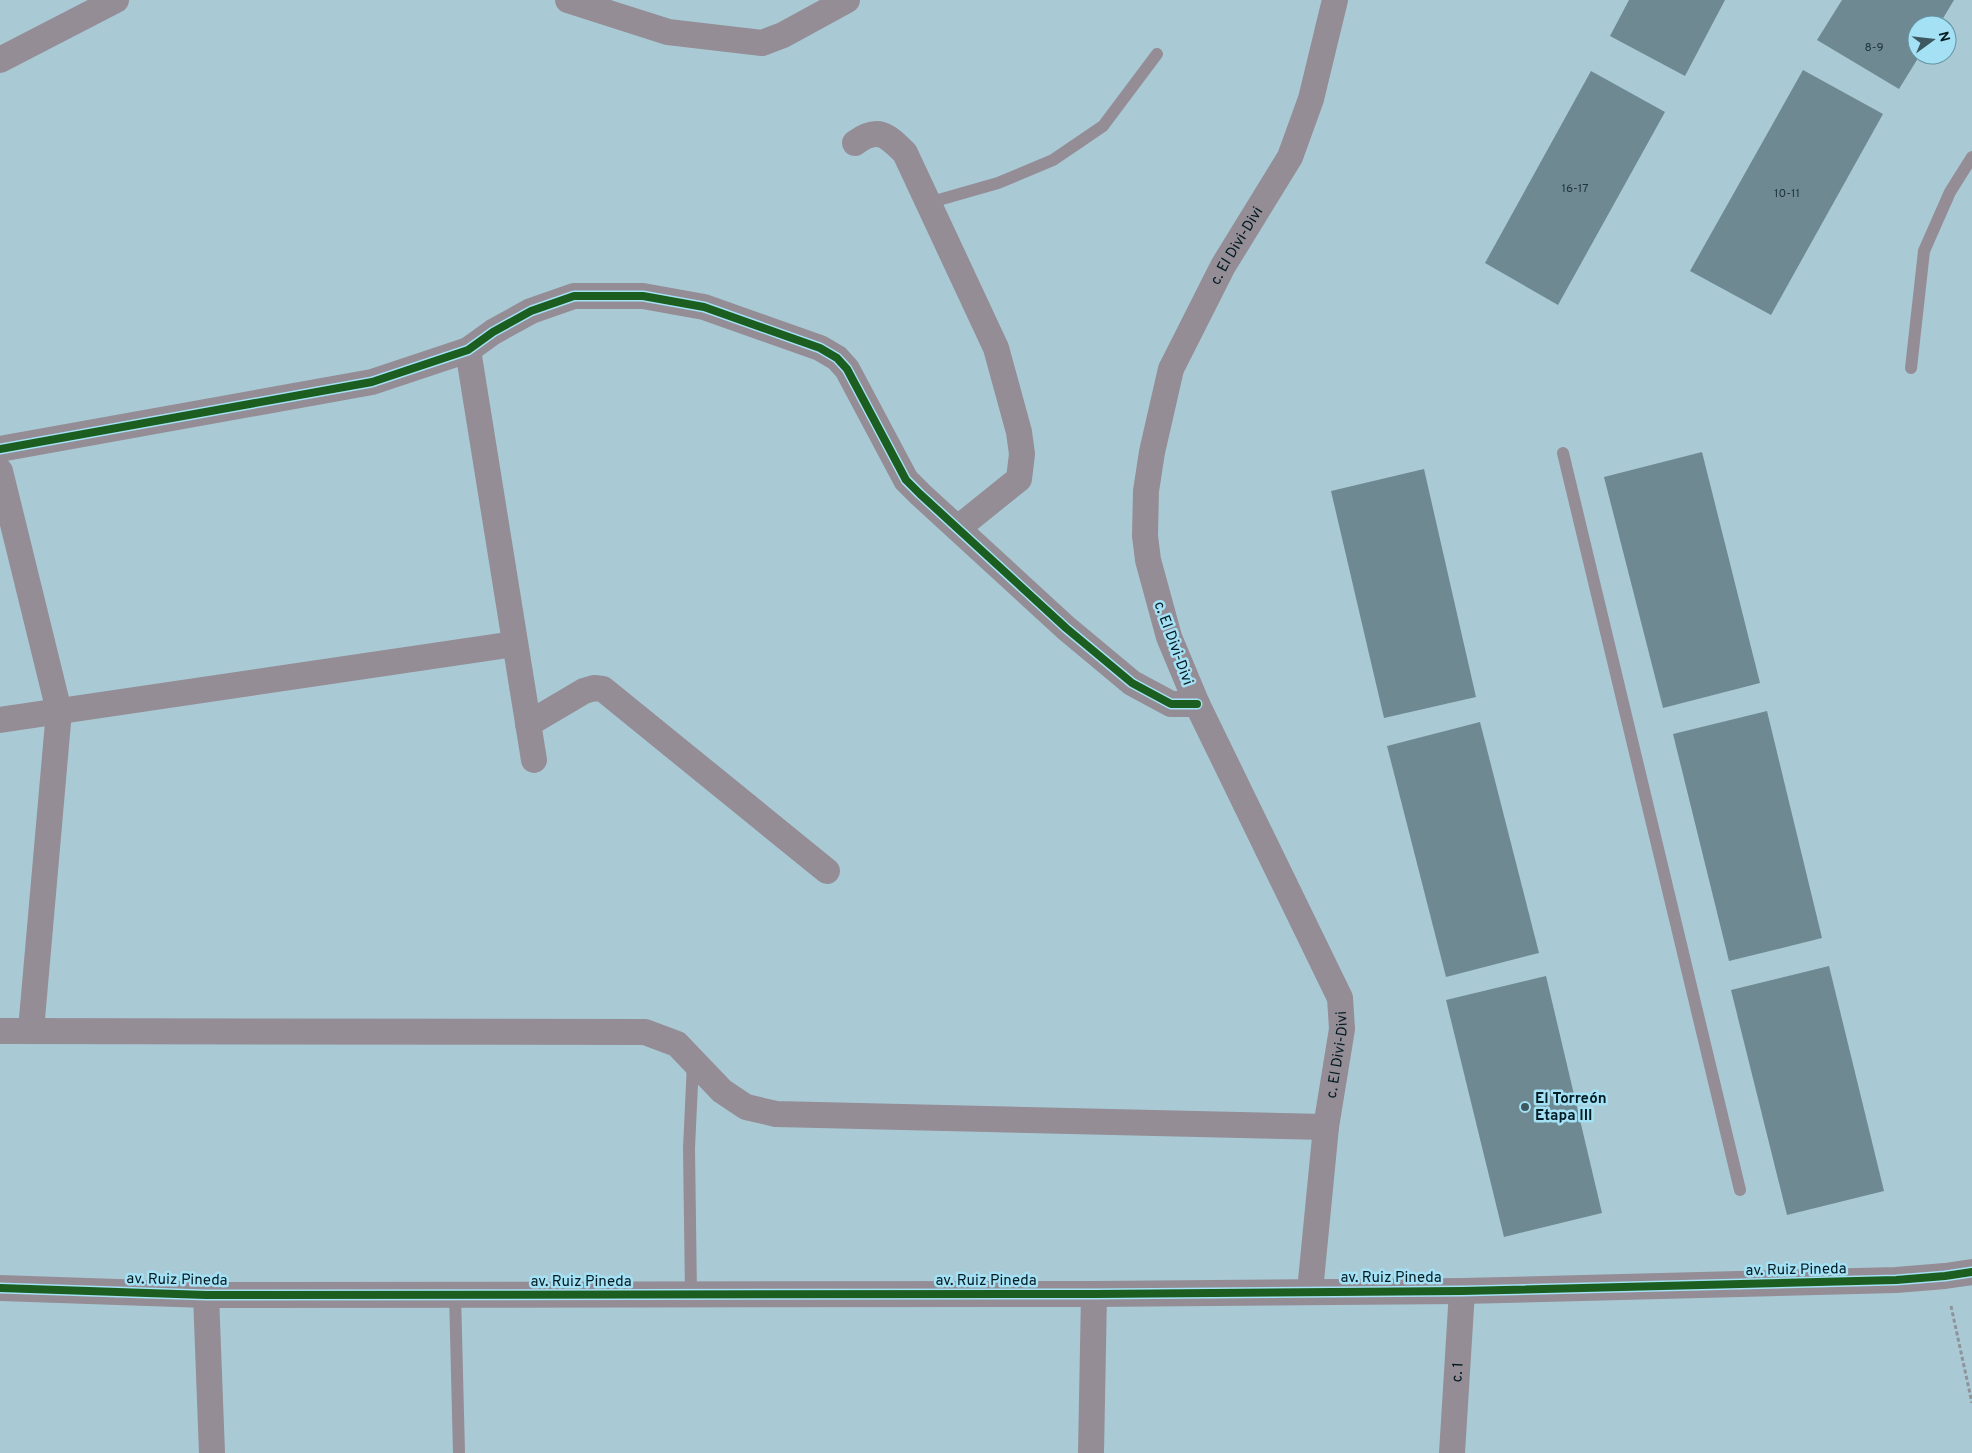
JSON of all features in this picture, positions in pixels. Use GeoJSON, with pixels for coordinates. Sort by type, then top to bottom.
{"type":"FeatureCollection","features":[{"type":"Feature","properties":{"kind":"street"},"geometry":{"type":"LineString","coordinates":[[0,60],[116,0]]}},
{"type":"Feature","properties":{"kind":"street"},"geometry":{"type":"LineString","coordinates":[[568,0],[663,31],[762,43],[782,35],[847,0]]}},
{"type":"Feature","properties":{"kind":"street","name":"c. El Divi-Divi"},"geometry":{"type":"LineString","coordinates":[[1310,1291],[1326,1127],[1342,1029],[1340,998],[1197,704],[1169,637],[1148,560],[1145,536],[1146,491],[1152,452],[1171,369],[1223,266],[1290,157],[1311,99],[1335,0]]}},
{"type":"Feature","properties":{"kind":"street"},"geometry":{"type":"LineString","coordinates":[[855,143],[866,135],[879,133],[892,139],[905,153],[996,348],[1019,432],[1022,454],[1019,479],[1014,485],[958,528]]}},
{"type":"Feature","properties":{"kind":"street"},"geometry":{"type":"LineString","coordinates":[[0,449],[372,382],[468,350],[493,332],[531,311],[574,296],[643,296],[704,308],[820,348],[837,358],[847,369],[906,480],[1066,628],[1132,683],[1170,704],[1197,704]]}},
{"type":"Feature","properties":{"kind":"street"},"geometry":{"type":"LineString","coordinates":[[468,350],[534,760]]}},
{"type":"Feature","properties":{"kind":"street"},"geometry":{"type":"LineString","coordinates":[[0,471],[59,712],[31,1030]]}},
{"type":"Feature","properties":{"kind":"street"},"geometry":{"type":"LineString","coordinates":[[0,720],[514,644]]}},
{"type":"Feature","properties":{"kind":"street"},"geometry":{"type":"LineString","coordinates":[[528,724],[584,691],[603,688],[826,871]]}},
{"type":"Feature","properties":{"kind":"street"},"geometry":{"type":"LineString","coordinates":[[0,1031],[645,1032],[677,1044],[722,1091],[746,1107],[776,1114],[1326,1127]]}},
{"type":"Feature","properties":{"kind":"street","name":"av. Ruiz Pineda"},"geometry":{"type":"LineString","coordinates":[[0,1288],[206,1295],[1094,1294],[1462,1291],[1896,1280],[1972,1272]]}},
{"type":"Feature","properties":{"kind":"street","name":"c. 1"},"geometry":{"type":"LineString","coordinates":[[1452,1453],[1462,1291]]}},
{"type":"Feature","properties":{"kind":"street"},"geometry":{"type":"LineString","coordinates":[[1091,1453],[1094,1294]]}},
{"type":"Feature","properties":{"kind":"street"},"geometry":{"type":"LineString","coordinates":[[1094,1294],[1096,1453]]}},
{"type":"Feature","properties":{"kind":"street"},"geometry":{"type":"LineString","coordinates":[[206,1295],[212,1453]]}},
{"type":"Feature","properties":{"kind":"lane"},"geometry":{"type":"LineString","coordinates":[[928,203],[998,183],[1054,160],[1103,126],[1157,54]]}},
{"type":"Feature","properties":{"kind":"lane"},"geometry":{"type":"LineString","coordinates":[[1911,368],[1924,251],[1950,192],[1972,157]]}},
{"type":"Feature","properties":{"kind":"lane"},"geometry":{"type":"LineString","coordinates":[[1563,453],[1740,1190]]}},
{"type":"Feature","properties":{"kind":"lane"},"geometry":{"type":"LineString","coordinates":[[691,1294],[689,1148],[694,1060]]}},
{"type":"Feature","properties":{"kind":"lane"},"geometry":{"type":"LineString","coordinates":[[455,1294],[459,1453]]}},
{"type":"Feature","properties":{"kind":"path"},"geometry":{"type":"LineString","coordinates":[[1945,1276],[1972,1403]]}},
{"type":"Feature","properties":{"kind":"building"},"geometry":{"type":"Polygon","coordinates":[[[1629,0],[1725,0],[1685,76],[1610,36],[1629,0]]]}},
{"type":"Feature","properties":{"kind":"building"},"geometry":{"type":"Polygon","coordinates":[[[1842,0],[1954,0],[1945,15],[1907,15],[1907,65],[1914,65],[1899,89],[1817,40],[1842,0]]]}},
{"type":"Feature","properties":{"kind":"building"},"geometry":{"type":"Polygon","coordinates":[[[1803,70],[1883,114],[1771,315],[1690,271],[1803,70]]]}},
{"type":"Feature","properties":{"kind":"building"},"geometry":{"type":"Polygon","coordinates":[[[1591,71],[1665,112],[1558,305],[1485,263],[1591,71]]]}},
{"type":"Feature","properties":{"kind":"building"},"geometry":{"type":"Polygon","coordinates":[[[1702,452],[1760,683],[1663,708],[1604,477],[1702,452]]]}},
{"type":"Feature","properties":{"kind":"building"},"geometry":{"type":"Polygon","coordinates":[[[1424,469],[1476,697],[1384,718],[1331,491],[1424,469]]]}},
{"type":"Feature","properties":{"kind":"building"},"geometry":{"type":"Polygon","coordinates":[[[1767,711],[1822,938],[1729,961],[1673,734],[1767,711]]]}},
{"type":"Feature","properties":{"kind":"building"},"geometry":{"type":"Polygon","coordinates":[[[1480,722],[1539,953],[1446,977],[1387,746],[1480,722]]]}},
{"type":"Feature","properties":{"kind":"building"},"geometry":{"type":"Polygon","coordinates":[[[1829,966],[1884,1191],[1787,1215],[1731,990],[1829,966]]]}},
{"type":"Feature","properties":{"kind":"building","name":"El Torreón Etapa III"},"geometry":{"type":"Polygon","coordinates":[[[1546,976],[1602,1213],[1504,1237],[1446,1000],[1546,976]]]}},
{"type":"Feature","properties":{"kind":"cycle path"},"geometry":{"type":"LineString","coordinates":[[0,449],[372,382],[468,350],[493,332],[531,311],[574,296],[643,296],[704,307],[820,348],[837,358],[847,369],[906,480],[920,494],[1066,628],[1132,683],[1171,704],[1197,704]]}},
{"type":"Feature","properties":{"kind":"cycle path"},"geometry":{"type":"LineString","coordinates":[[0,1288],[206,1295],[1094,1294],[1462,1291],[1896,1280],[1972,1272]]}},
{"type":"Feature","properties":{"kind":"place","name":"El Torreón Etapa III"},"geometry":{"type":"Point","coordinates":[1525,1107]}}]}
